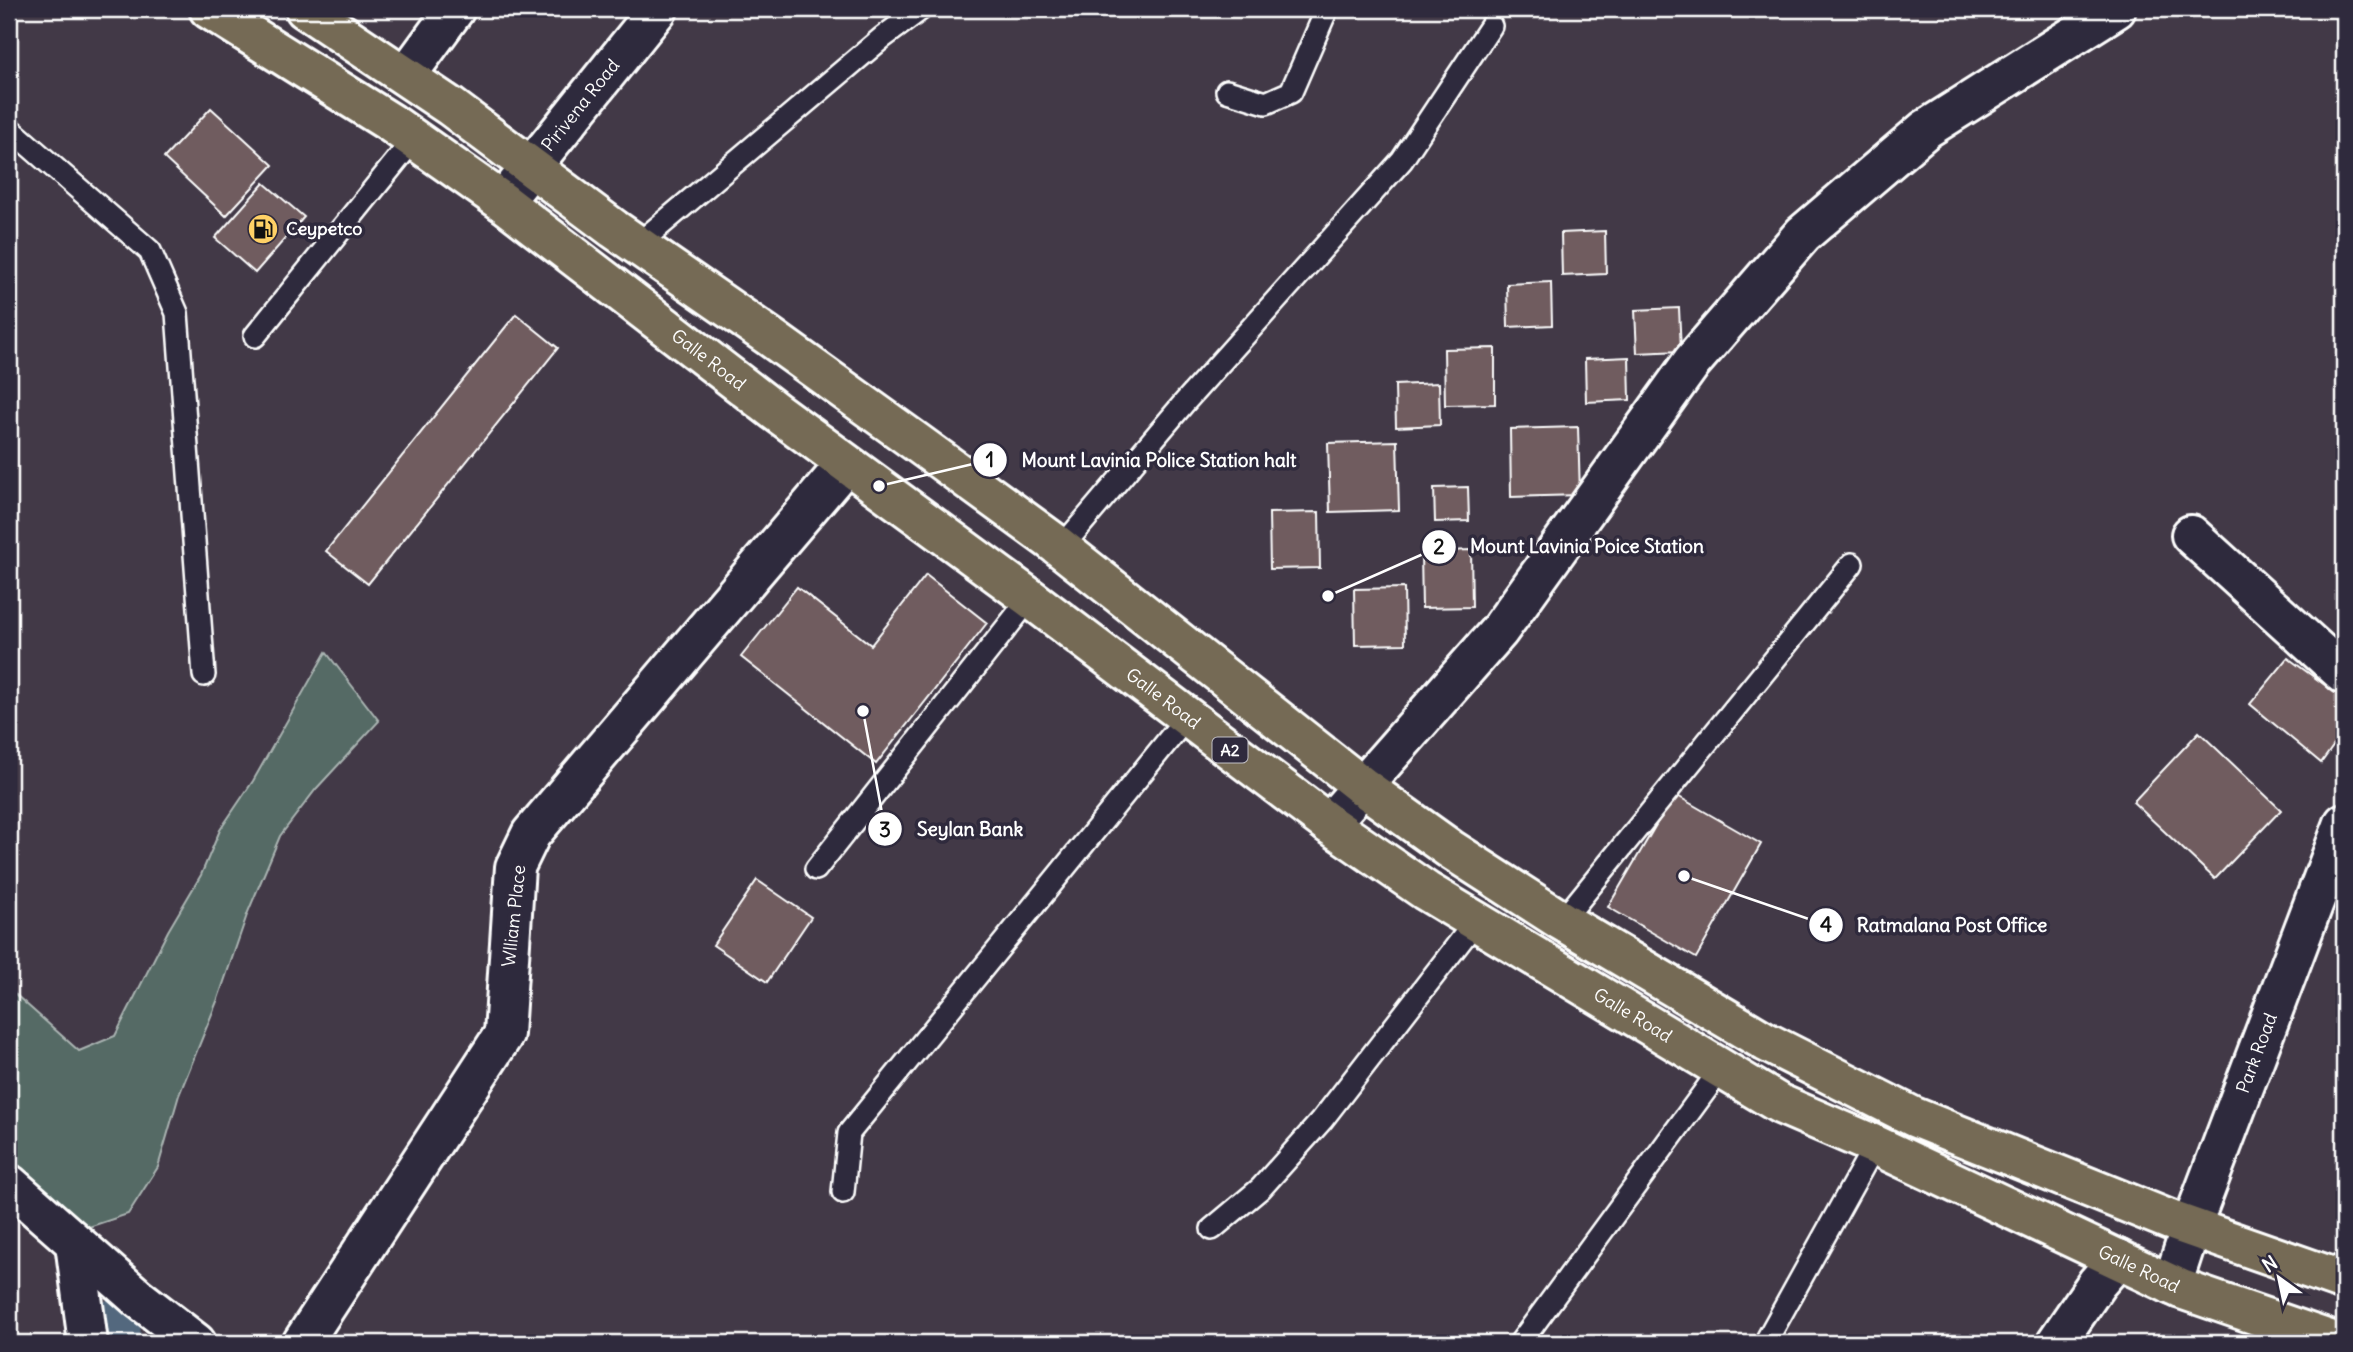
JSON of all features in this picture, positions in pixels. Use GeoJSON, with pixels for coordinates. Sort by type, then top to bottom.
{"type":"FeatureCollection","features":[{"type":"Feature","properties":{"kind":"highway","name":"Galle Road"},"geometry":{"type":"LineString","coordinates":[[209,9],[414,139],[503,202],[846,464],[1030,598],[1328,824],[1426,891],[1780,1104],[1875,1144],[2172,1285],[2338,1343]]}},
{"type":"Feature","properties":{"kind":"highway"},"geometry":{"type":"LineString","coordinates":[[305,9],[406,76],[1061,548],[1362,786],[1450,849],[1562,921],[1766,1042],[1914,1117],[2191,1227],[2344,1281]]}},
{"type":"Feature","properties":{"kind":"street"},"geometry":{"type":"LineString","coordinates":[[406,76],[455,9]]}},
{"type":"Feature","properties":{"kind":"street","name":"Pirivena Road"},"geometry":{"type":"LineString","coordinates":[[503,202],[658,9]]}},
{"type":"Feature","properties":{"kind":"street"},"geometry":{"type":"LineString","coordinates":[[1328,824],[1499,631],[1692,362],[1803,234],[1926,129],[2116,9]]}},
{"type":"Feature","properties":{"kind":"street","name":"Wlliam Place"},"geometry":{"type":"LineString","coordinates":[[302,1343],[504,1034],[515,867],[531,834],[846,464]]}},
{"type":"Feature","properties":{"kind":"street"},"geometry":{"type":"LineString","coordinates":[[2191,535],[2344,674]]}},
{"type":"Feature","properties":{"kind":"street","name":"Park Road"},"geometry":{"type":"LineString","coordinates":[[2172,1285],[2191,1227],[2344,823]]}},
{"type":"Feature","properties":{"kind":"street"},"geometry":{"type":"LineString","coordinates":[[9,1184],[138,1298],[196,1343]]}},
{"type":"Feature","properties":{"kind":"street"},"geometry":{"type":"LineString","coordinates":[[75,1243],[88,1343]]}},
{"type":"Feature","properties":{"kind":"street"},"geometry":{"type":"LineString","coordinates":[[2056,1343],[2097,1283],[2118,1259]]}},
{"type":"Feature","properties":{"kind":"lane"},"geometry":{"type":"LineString","coordinates":[[637,245],[882,38],[921,9]]}},
{"type":"Feature","properties":{"kind":"lane"},"geometry":{"type":"LineString","coordinates":[[1227,91],[1266,103],[1291,92],[1326,9]]}},
{"type":"Feature","properties":{"kind":"lane"},"geometry":{"type":"LineString","coordinates":[[1061,548],[1184,403],[1402,160],[1490,26]]}},
{"type":"Feature","properties":{"kind":"lane"},"geometry":{"type":"LineString","coordinates":[[9,128],[149,251],[177,313],[204,675]]}},
{"type":"Feature","properties":{"kind":"lane"},"geometry":{"type":"LineString","coordinates":[[256,335],[414,139]]}},
{"type":"Feature","properties":{"kind":"lane"},"geometry":{"type":"LineString","coordinates":[[1562,921],[1852,564]]}},
{"type":"Feature","properties":{"kind":"lane"},"geometry":{"type":"LineString","coordinates":[[816,869],[1030,598]]}},
{"type":"Feature","properties":{"kind":"lane"},"geometry":{"type":"LineString","coordinates":[[843,1192],[849,1133],[1188,717]]}},
{"type":"Feature","properties":{"kind":"lane"},"geometry":{"type":"LineString","coordinates":[[1212,1229],[1261,1188],[1322,1120],[1476,921]]}},
{"type":"Feature","properties":{"kind":"lane"},"geometry":{"type":"LineString","coordinates":[[1520,1343],[1721,1069]]}},
{"type":"Feature","properties":{"kind":"lane"},"geometry":{"type":"LineString","coordinates":[[1765,1343],[1875,1144]]}},
{"type":"Feature","properties":{"kind":"green space"},"geometry":{"type":"Polygon","coordinates":[[[326,652],[379,721],[316,789],[280,836],[248,912],[218,999],[179,1095],[158,1167],[128,1214],[89,1227],[9,1159],[9,985],[15,994],[79,1051],[115,1036],[168,931],[201,875],[220,830],[253,781],[326,652]]]}},
{"type":"Feature","properties":{"kind":"building"},"geometry":{"type":"Polygon","coordinates":[[[211,108],[273,165],[226,216],[164,158],[211,108]]]}},
{"type":"Feature","properties":{"kind":"building"},"geometry":{"type":"Polygon","coordinates":[[[264,183],[304,217],[255,273],[215,238],[264,183]]]}},
{"type":"Feature","properties":{"kind":"building"},"geometry":{"type":"Polygon","coordinates":[[[1605,231],[1606,274],[1562,276],[1561,233],[1605,231]]]}},
{"type":"Feature","properties":{"kind":"building"},"geometry":{"type":"Polygon","coordinates":[[[1551,282],[1552,325],[1508,327],[1507,284],[1551,282]]]}},
{"type":"Feature","properties":{"kind":"building"},"geometry":{"type":"Polygon","coordinates":[[[1679,308],[1681,351],[1637,353],[1635,310],[1679,308]]]}},
{"type":"Feature","properties":{"kind":"building"},"geometry":{"type":"Polygon","coordinates":[[[516,314],[558,348],[368,584],[326,551],[516,314]]]}},
{"type":"Feature","properties":{"kind":"building"},"geometry":{"type":"Polygon","coordinates":[[[1495,348],[1495,404],[1445,405],[1444,349],[1495,348]]]}},
{"type":"Feature","properties":{"kind":"building"},"geometry":{"type":"Polygon","coordinates":[[[1629,357],[1630,400],[1586,402],[1585,359],[1629,357]]]}},
{"type":"Feature","properties":{"kind":"building"},"geometry":{"type":"Polygon","coordinates":[[[1439,383],[1440,425],[1396,427],[1395,385],[1439,383]]]}},
{"type":"Feature","properties":{"kind":"building"},"geometry":{"type":"Polygon","coordinates":[[[1578,427],[1580,495],[1511,497],[1510,429],[1578,427]]]}},
{"type":"Feature","properties":{"kind":"building"},"geometry":{"type":"Polygon","coordinates":[[[1397,441],[1399,510],[1330,512],[1328,443],[1397,441]]]}},
{"type":"Feature","properties":{"kind":"building"},"geometry":{"type":"Polygon","coordinates":[[[1468,487],[1469,521],[1435,522],[1434,488],[1468,487]]]}},
{"type":"Feature","properties":{"kind":"building"},"geometry":{"type":"Polygon","coordinates":[[[1319,512],[1320,568],[1270,569],[1269,513],[1319,512]]]}},
{"type":"Feature","properties":{"kind":"building"},"geometry":{"type":"Polygon","coordinates":[[[1471,550],[1472,607],[1422,608],[1421,552],[1471,550]]]}},
{"type":"Feature","properties":{"kind":"building"},"geometry":{"type":"Polygon","coordinates":[[[926,575],[987,623],[876,764],[741,657],[797,587],[871,645],[926,575]]]}},
{"type":"Feature","properties":{"kind":"building"},"geometry":{"type":"Polygon","coordinates":[[[1404,588],[1405,644],[1355,645],[1354,589],[1404,588]]]}},
{"type":"Feature","properties":{"kind":"building"},"geometry":{"type":"Polygon","coordinates":[[[2288,658],[2344,699],[2344,731],[2321,763],[2250,704],[2288,658]]]}},
{"type":"Feature","properties":{"kind":"building"},"geometry":{"type":"Polygon","coordinates":[[[2199,732],[2281,810],[2215,879],[2133,802],[2199,732]]]}},
{"type":"Feature","properties":{"kind":"building"},"geometry":{"type":"Polygon","coordinates":[[[1674,794],[1761,844],[1696,958],[1608,907],[1674,794]]]}},
{"type":"Feature","properties":{"kind":"building"},"geometry":{"type":"Polygon","coordinates":[[[757,880],[811,917],[767,982],[713,945],[757,880]]]}},
{"type":"Feature","properties":{"kind":"waterway"},"geometry":{"type":"LineString","coordinates":[[118,1319],[119,1343]]}},
{"type":"Feature","properties":{"kind":"place","name":"Ceypetco"},"geometry":{"type":"Point","coordinates":[263,229]}},
{"type":"Feature","properties":{"kind":"place","name":"Mount Lavinia Police Station halt"},"geometry":{"type":"Point","coordinates":[879,486]}},
{"type":"Feature","properties":{"kind":"place","name":"Mount Lavinia Poice Station"},"geometry":{"type":"Point","coordinates":[1328,596]}},
{"type":"Feature","properties":{"kind":"place","name":"Seylan Bank"},"geometry":{"type":"Point","coordinates":[863,711]}},
{"type":"Feature","properties":{"kind":"place","name":"Ratmalana Post Office"},"geometry":{"type":"Point","coordinates":[1684,876]}}]}
